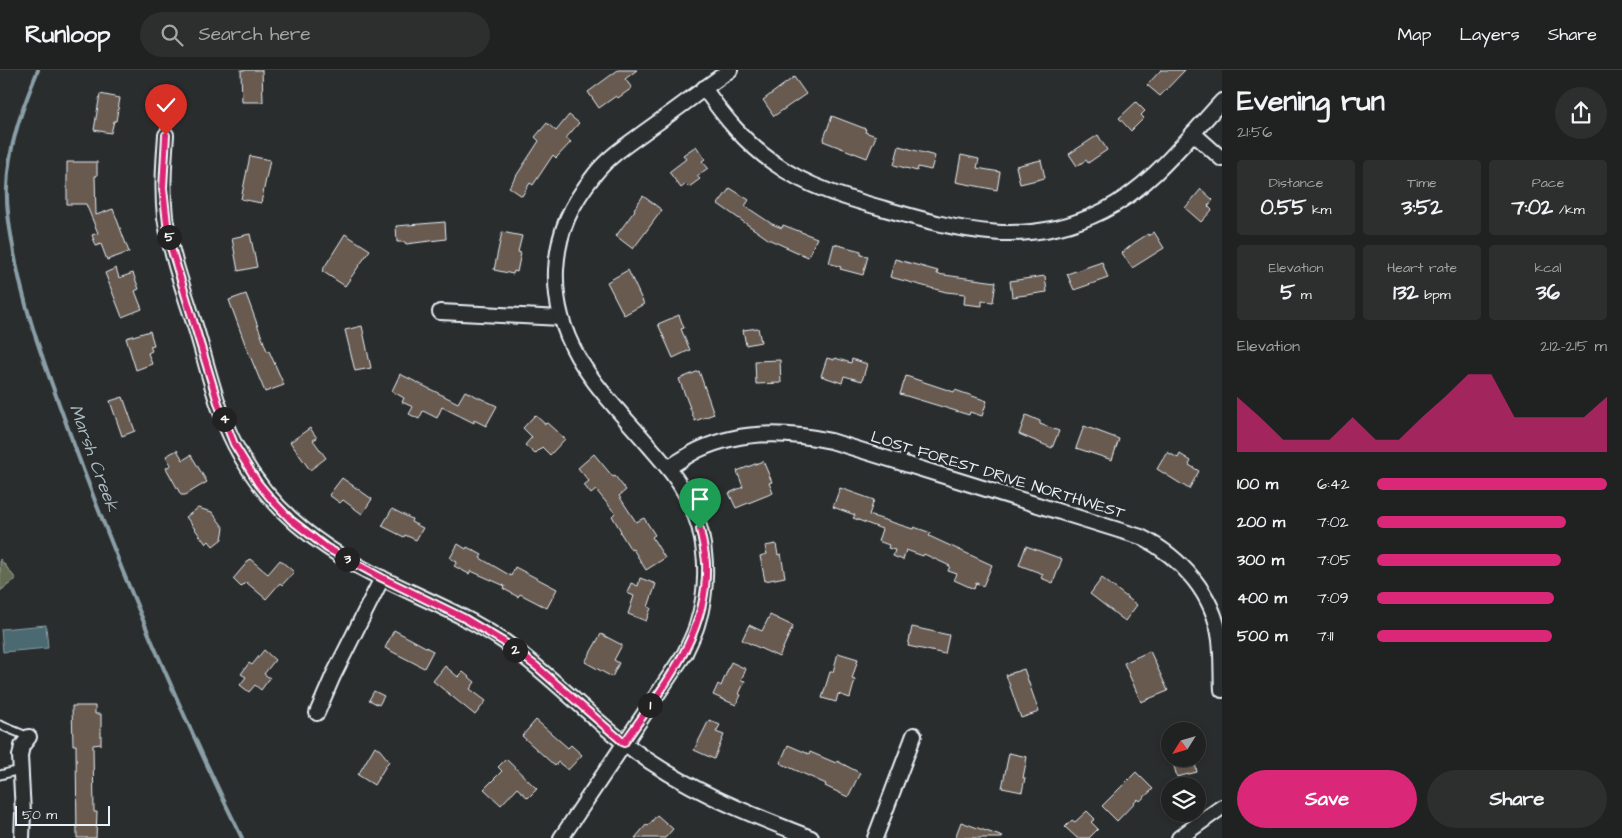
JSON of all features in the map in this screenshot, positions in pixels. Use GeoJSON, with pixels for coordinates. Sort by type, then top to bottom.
{"type":"FeatureCollection","features":[{"type":"Feature","properties":{"kind":"street"},"geometry":{"type":"LineString","coordinates":[[561,838],[685,653],[697,627],[704,599],[706,562],[700,529],[687,497],[668,468],[586,372],[571,346],[561,318],[556,286],[557,252],[564,224],[578,197],[596,173],[616,154],[730,70]]}},
{"type":"Feature","properties":{"kind":"street"},"geometry":{"type":"LineString","coordinates":[[704,88],[724,116],[747,142],[773,163],[802,181],[846,198],[947,226],[982,232],[1010,234],[1042,230],[1072,223],[1102,212],[1124,199],[1145,183],[1222,101]]}},
{"type":"Feature","properties":{"kind":"street"},"geometry":{"type":"LineString","coordinates":[[1193,133],[1222,159]]}},
{"type":"Feature","properties":{"kind":"street"},"geometry":{"type":"LineString","coordinates":[[166,135],[163,188],[169,241],[219,406],[234,444],[258,483],[272,500],[291,520],[327,548],[382,578],[464,618],[504,642],[536,666],[624,743],[671,774],[720,800],[811,838]]}},
{"type":"Feature","properties":{"kind":"street"},"geometry":{"type":"LineString","coordinates":[[440,312],[561,318]]}},
{"type":"Feature","properties":{"kind":"street","name":"LOST FOREST DRIVE NORTHWEST"},"geometry":{"type":"LineString","coordinates":[[668,468],[699,450],[732,438],[767,433],[802,435],[831,442],[1141,537],[1168,553],[1184,567],[1197,583],[1209,604],[1220,640],[1222,690]]}},
{"type":"Feature","properties":{"kind":"street"},"geometry":{"type":"LineString","coordinates":[[317,713],[333,676],[382,578]]}},
{"type":"Feature","properties":{"kind":"street"},"geometry":{"type":"LineString","coordinates":[[875,838],[914,735]]}},
{"type":"Feature","properties":{"kind":"street"},"geometry":{"type":"LineString","coordinates":[[22,838],[23,813],[20,756],[22,746],[29,737]]}},
{"type":"Feature","properties":{"kind":"street"},"geometry":{"type":"LineString","coordinates":[[1179,838],[1222,807]]}},
{"type":"Feature","properties":{"kind":"lane"},"geometry":{"type":"LineString","coordinates":[[0,725],[29,737]]}},
{"type":"Feature","properties":{"kind":"lane"},"geometry":{"type":"LineString","coordinates":[[0,775],[20,770]]}},
{"type":"Feature","properties":{"kind":"green space"},"geometry":{"type":"Polygon","coordinates":[[[0,559],[16,579],[0,591],[0,559]]]}},
{"type":"Feature","properties":{"kind":"water"},"geometry":{"type":"Polygon","coordinates":[[[46,625],[48,648],[3,652],[1,629],[46,625]]]}},
{"type":"Feature","properties":{"kind":"building"},"geometry":{"type":"Polygon","coordinates":[[[241,70],[262,70],[263,102],[242,102],[241,70]]]}},
{"type":"Feature","properties":{"kind":"building"},"geometry":{"type":"Polygon","coordinates":[[[618,70],[637,70],[625,79],[632,88],[599,108],[588,92],[618,70]]]}},
{"type":"Feature","properties":{"kind":"building"},"geometry":{"type":"Polygon","coordinates":[[[1161,70],[1185,70],[1160,96],[1147,85],[1161,70]]]}},
{"type":"Feature","properties":{"kind":"building"},"geometry":{"type":"Polygon","coordinates":[[[794,77],[806,94],[774,116],[763,100],[794,77]]]}},
{"type":"Feature","properties":{"kind":"building"},"geometry":{"type":"Polygon","coordinates":[[[100,94],[120,98],[116,121],[114,121],[111,133],[94,130],[100,94]]]}},
{"type":"Feature","properties":{"kind":"building"},"geometry":{"type":"Polygon","coordinates":[[[1136,102],[1145,111],[1141,115],[1144,118],[1131,131],[1119,118],[1136,102]]]}},
{"type":"Feature","properties":{"kind":"building"},"geometry":{"type":"Polygon","coordinates":[[[569,115],[579,123],[566,138],[571,142],[556,158],[553,155],[533,185],[530,183],[522,196],[509,187],[539,141],[535,137],[547,123],[556,131],[569,115]]]}},
{"type":"Feature","properties":{"kind":"building"},"geometry":{"type":"Polygon","coordinates":[[[832,116],[866,129],[865,132],[876,136],[867,158],[823,141],[832,116]]]}},
{"type":"Feature","properties":{"kind":"building"},"geometry":{"type":"Polygon","coordinates":[[[1098,135],[1107,150],[1088,163],[1086,160],[1077,166],[1069,154],[1098,135]]]}},
{"type":"Feature","properties":{"kind":"building"},"geometry":{"type":"Polygon","coordinates":[[[696,146],[705,159],[702,161],[708,168],[697,176],[700,179],[689,187],[686,184],[681,188],[669,172],[686,159],[683,155],[696,146]]]}},
{"type":"Feature","properties":{"kind":"building"},"geometry":{"type":"Polygon","coordinates":[[[899,146],[935,156],[931,170],[918,167],[917,171],[894,165],[899,146]]]}},
{"type":"Feature","properties":{"kind":"building"},"geometry":{"type":"Polygon","coordinates":[[[961,155],[979,159],[977,168],[1000,172],[997,190],[956,182],[961,155]]]}},
{"type":"Feature","properties":{"kind":"building"},"geometry":{"type":"Polygon","coordinates":[[[250,156],[270,160],[261,203],[241,199],[250,156]]]}},
{"type":"Feature","properties":{"kind":"building"},"geometry":{"type":"Polygon","coordinates":[[[1041,160],[1045,178],[1020,184],[1016,166],[1041,160]]]}},
{"type":"Feature","properties":{"kind":"building"},"geometry":{"type":"Polygon","coordinates":[[[67,162],[97,162],[97,176],[95,176],[96,215],[113,209],[129,252],[107,260],[101,244],[96,246],[92,235],[98,233],[86,204],[67,204],[67,162]]]}},
{"type":"Feature","properties":{"kind":"building"},"geometry":{"type":"Polygon","coordinates":[[[730,188],[749,200],[745,206],[772,224],[782,228],[783,225],[817,238],[808,257],[768,239],[718,204],[730,188]]]}},
{"type":"Feature","properties":{"kind":"building"},"geometry":{"type":"Polygon","coordinates":[[[1201,189],[1213,200],[1208,206],[1212,210],[1201,222],[1185,208],[1201,189]]]}},
{"type":"Feature","properties":{"kind":"building"},"geometry":{"type":"Polygon","coordinates":[[[643,196],[662,210],[633,249],[616,236],[643,196]]]}},
{"type":"Feature","properties":{"kind":"building"},"geometry":{"type":"Polygon","coordinates":[[[445,222],[446,239],[406,244],[405,242],[397,242],[396,226],[445,222]]]}},
{"type":"Feature","properties":{"kind":"building"},"geometry":{"type":"Polygon","coordinates":[[[502,232],[522,236],[518,252],[521,253],[517,272],[514,271],[513,274],[494,270],[502,232]]]}},
{"type":"Feature","properties":{"kind":"building"},"geometry":{"type":"Polygon","coordinates":[[[1154,232],[1164,248],[1132,268],[1122,253],[1134,243],[1154,232]]]}},
{"type":"Feature","properties":{"kind":"building"},"geometry":{"type":"Polygon","coordinates":[[[250,234],[257,267],[238,271],[232,238],[250,234]]]}},
{"type":"Feature","properties":{"kind":"building"},"geometry":{"type":"Polygon","coordinates":[[[345,234],[370,250],[345,286],[322,271],[345,234]]]}},
{"type":"Feature","properties":{"kind":"building"},"geometry":{"type":"Polygon","coordinates":[[[834,244],[861,251],[861,255],[868,256],[863,275],[840,269],[841,267],[829,263],[834,244]]]}},
{"type":"Feature","properties":{"kind":"building"},"geometry":{"type":"Polygon","coordinates":[[[895,259],[938,271],[937,274],[996,282],[993,302],[982,301],[982,306],[964,304],[965,294],[946,292],[890,277],[895,259]]]}},
{"type":"Feature","properties":{"kind":"building"},"geometry":{"type":"Polygon","coordinates":[[[1102,262],[1108,278],[1074,290],[1067,274],[1102,262]]]}},
{"type":"Feature","properties":{"kind":"building"},"geometry":{"type":"Polygon","coordinates":[[[116,268],[119,278],[133,273],[139,289],[135,291],[142,309],[122,317],[105,273],[116,268]]]}},
{"type":"Feature","properties":{"kind":"building"},"geometry":{"type":"Polygon","coordinates":[[[628,270],[644,304],[624,315],[607,282],[628,270]]]}},
{"type":"Feature","properties":{"kind":"building"},"geometry":{"type":"Polygon","coordinates":[[[1045,276],[1047,292],[1012,297],[1010,281],[1045,276]]]}},
{"type":"Feature","properties":{"kind":"building"},"geometry":{"type":"Polygon","coordinates":[[[246,294],[267,351],[269,351],[284,385],[265,392],[229,300],[246,294]]]}},
{"type":"Feature","properties":{"kind":"building"},"geometry":{"type":"Polygon","coordinates":[[[679,315],[684,328],[681,329],[690,350],[673,358],[658,324],[679,315]]]}},
{"type":"Feature","properties":{"kind":"building"},"geometry":{"type":"Polygon","coordinates":[[[362,326],[371,368],[355,371],[345,330],[362,326]]]}},
{"type":"Feature","properties":{"kind":"building"},"geometry":{"type":"Polygon","coordinates":[[[758,328],[761,342],[746,345],[743,330],[758,328]]]}},
{"type":"Feature","properties":{"kind":"building"},"geometry":{"type":"Polygon","coordinates":[[[150,331],[154,345],[150,346],[152,351],[148,353],[152,364],[136,370],[126,338],[150,331]]]}},
{"type":"Feature","properties":{"kind":"building"},"geometry":{"type":"Polygon","coordinates":[[[827,358],[834,360],[835,358],[851,363],[852,359],[867,364],[862,381],[844,376],[842,383],[821,376],[827,358]]]}},
{"type":"Feature","properties":{"kind":"building"},"geometry":{"type":"Polygon","coordinates":[[[780,360],[781,383],[756,384],[755,361],[780,360]]]}},
{"type":"Feature","properties":{"kind":"building"},"geometry":{"type":"Polygon","coordinates":[[[699,371],[714,414],[695,421],[679,379],[699,371]]]}},
{"type":"Feature","properties":{"kind":"building"},"geometry":{"type":"Polygon","coordinates":[[[400,374],[458,403],[465,391],[497,406],[486,426],[474,420],[474,423],[442,407],[437,418],[423,411],[419,419],[409,414],[413,407],[402,402],[404,398],[392,391],[400,374]]]}},
{"type":"Feature","properties":{"kind":"building"},"geometry":{"type":"Polygon","coordinates":[[[906,376],[987,401],[982,416],[970,412],[969,415],[900,394],[906,376]]]}},
{"type":"Feature","properties":{"kind":"building"},"geometry":{"type":"Polygon","coordinates":[[[123,397],[135,431],[122,436],[110,401],[123,397]]]}},
{"type":"Feature","properties":{"kind":"building"},"geometry":{"type":"Polygon","coordinates":[[[535,415],[565,439],[550,455],[542,447],[535,454],[525,445],[532,437],[523,428],[535,415]]]}},
{"type":"Feature","properties":{"kind":"building"},"geometry":{"type":"Polygon","coordinates":[[[1026,415],[1040,421],[1040,424],[1059,431],[1052,448],[1019,434],[1026,415]]]}},
{"type":"Feature","properties":{"kind":"building"},"geometry":{"type":"Polygon","coordinates":[[[1084,426],[1119,439],[1112,460],[1076,448],[1084,426]]]}},
{"type":"Feature","properties":{"kind":"building"},"geometry":{"type":"Polygon","coordinates":[[[310,428],[317,438],[313,440],[326,458],[310,470],[290,442],[310,428]]]}},
{"type":"Feature","properties":{"kind":"building"},"geometry":{"type":"Polygon","coordinates":[[[177,450],[183,460],[191,455],[207,482],[185,495],[181,495],[166,468],[171,465],[166,456],[177,450]]]}},
{"type":"Feature","properties":{"kind":"building"},"geometry":{"type":"Polygon","coordinates":[[[1167,452],[1178,458],[1180,454],[1191,461],[1189,465],[1199,471],[1189,489],[1157,469],[1167,452]]]}},
{"type":"Feature","properties":{"kind":"building"},"geometry":{"type":"Polygon","coordinates":[[[594,454],[626,490],[619,496],[636,522],[644,518],[655,535],[652,537],[665,558],[646,570],[620,532],[612,516],[615,513],[596,490],[591,494],[584,485],[589,481],[578,468],[594,454]]]}},
{"type":"Feature","properties":{"kind":"building"},"geometry":{"type":"Polygon","coordinates":[[[763,461],[772,482],[769,483],[773,493],[736,508],[729,493],[743,487],[737,471],[763,461]]]}},
{"type":"Feature","properties":{"kind":"building"},"geometry":{"type":"Polygon","coordinates":[[[342,478],[372,499],[362,514],[343,500],[340,503],[329,495],[342,478]]]}},
{"type":"Feature","properties":{"kind":"building"},"geometry":{"type":"Polygon","coordinates":[[[840,488],[874,500],[869,515],[931,533],[929,536],[992,565],[983,586],[976,583],[974,589],[954,580],[957,574],[948,571],[950,566],[924,554],[923,556],[906,550],[903,560],[893,556],[895,550],[888,548],[889,545],[878,541],[882,529],[853,518],[855,515],[833,507],[840,488]]]}},
{"type":"Feature","properties":{"kind":"building"},"geometry":{"type":"Polygon","coordinates":[[[198,508],[212,512],[224,528],[222,539],[213,546],[209,541],[206,544],[186,517],[198,508]]]}},
{"type":"Feature","properties":{"kind":"building"},"geometry":{"type":"Polygon","coordinates":[[[392,509],[412,519],[411,522],[423,528],[416,540],[405,535],[404,537],[382,526],[392,509]]]}},
{"type":"Feature","properties":{"kind":"building"},"geometry":{"type":"Polygon","coordinates":[[[458,544],[482,555],[480,558],[511,576],[515,567],[557,589],[547,608],[520,594],[518,597],[504,589],[505,586],[471,571],[469,574],[454,566],[457,562],[450,558],[458,544]]]}},
{"type":"Feature","properties":{"kind":"building"},"geometry":{"type":"Polygon","coordinates":[[[776,544],[778,555],[781,554],[785,577],[765,581],[760,556],[767,554],[765,546],[776,544]]]}},
{"type":"Feature","properties":{"kind":"building"},"geometry":{"type":"Polygon","coordinates":[[[1026,546],[1062,559],[1053,583],[1041,578],[1043,574],[1019,565],[1026,546]]]}},
{"type":"Feature","properties":{"kind":"building"},"geometry":{"type":"Polygon","coordinates":[[[250,559],[268,574],[280,560],[294,572],[282,585],[280,583],[266,599],[246,582],[241,587],[233,579],[250,559]]]}},
{"type":"Feature","properties":{"kind":"building"},"geometry":{"type":"Polygon","coordinates":[[[640,578],[656,584],[648,607],[651,608],[646,621],[628,614],[634,596],[627,593],[631,583],[638,586],[640,578]]]}},
{"type":"Feature","properties":{"kind":"building"},"geometry":{"type":"Polygon","coordinates":[[[1102,578],[1137,605],[1125,621],[1090,594],[1102,578]]]}},
{"type":"Feature","properties":{"kind":"building"},"geometry":{"type":"Polygon","coordinates":[[[770,615],[793,626],[779,657],[742,640],[749,625],[762,631],[770,615]]]}},
{"type":"Feature","properties":{"kind":"building"},"geometry":{"type":"Polygon","coordinates":[[[912,627],[949,635],[945,654],[908,646],[912,627]]]}},
{"type":"Feature","properties":{"kind":"building"},"geometry":{"type":"Polygon","coordinates":[[[394,630],[433,651],[424,668],[385,648],[394,630]]]}},
{"type":"Feature","properties":{"kind":"building"},"geometry":{"type":"Polygon","coordinates":[[[601,634],[622,645],[614,660],[619,663],[612,677],[585,662],[601,634]]]}},
{"type":"Feature","properties":{"kind":"building"},"geometry":{"type":"Polygon","coordinates":[[[264,650],[275,660],[264,674],[270,678],[261,690],[255,685],[249,692],[240,685],[246,677],[241,674],[249,663],[252,665],[264,650]]]}},
{"type":"Feature","properties":{"kind":"building"},"geometry":{"type":"Polygon","coordinates":[[[1150,651],[1168,691],[1141,702],[1124,663],[1150,651]]]}},
{"type":"Feature","properties":{"kind":"building"},"geometry":{"type":"Polygon","coordinates":[[[838,653],[858,659],[852,679],[855,680],[850,698],[838,694],[836,702],[822,698],[830,672],[833,672],[838,653]]]}},
{"type":"Feature","properties":{"kind":"building"},"geometry":{"type":"Polygon","coordinates":[[[731,662],[746,669],[741,680],[745,681],[736,705],[713,695],[718,684],[721,686],[731,662]]]}},
{"type":"Feature","properties":{"kind":"building"},"geometry":{"type":"Polygon","coordinates":[[[445,666],[458,677],[463,672],[475,682],[470,689],[486,701],[475,715],[433,681],[445,666]]]}},
{"type":"Feature","properties":{"kind":"building"},"geometry":{"type":"Polygon","coordinates":[[[1024,669],[1039,712],[1021,718],[1006,675],[1024,669]]]}},
{"type":"Feature","properties":{"kind":"building"},"geometry":{"type":"Polygon","coordinates":[[[374,691],[384,696],[379,705],[369,700],[374,691]]]}},
{"type":"Feature","properties":{"kind":"building"},"geometry":{"type":"Polygon","coordinates":[[[72,706],[95,706],[95,714],[101,714],[101,744],[93,745],[94,812],[97,812],[96,838],[77,838],[76,745],[73,745],[72,706]]]}},
{"type":"Feature","properties":{"kind":"building"},"geometry":{"type":"Polygon","coordinates":[[[536,720],[568,748],[571,745],[582,755],[568,770],[558,762],[555,766],[522,736],[536,720]]]}},
{"type":"Feature","properties":{"kind":"building"},"geometry":{"type":"Polygon","coordinates":[[[709,720],[720,725],[716,732],[724,735],[714,759],[694,750],[709,720]]]}},
{"type":"Feature","properties":{"kind":"building"},"geometry":{"type":"Polygon","coordinates":[[[788,745],[836,763],[837,761],[860,773],[848,797],[825,786],[826,784],[780,763],[788,745]]]}},
{"type":"Feature","properties":{"kind":"building"},"geometry":{"type":"Polygon","coordinates":[[[375,746],[389,761],[374,785],[358,775],[375,746]]]}},
{"type":"Feature","properties":{"kind":"building"},"geometry":{"type":"Polygon","coordinates":[[[1009,753],[1027,757],[1022,792],[1002,788],[1009,753]]]}},
{"type":"Feature","properties":{"kind":"building"},"geometry":{"type":"Polygon","coordinates":[[[506,759],[537,789],[528,798],[517,788],[501,805],[484,789],[502,771],[498,767],[506,759]]]}},
{"type":"Feature","properties":{"kind":"building"},"geometry":{"type":"Polygon","coordinates":[[[1174,768],[1196,768],[1197,772],[1177,777],[1174,768]]]}},
{"type":"Feature","properties":{"kind":"building"},"geometry":{"type":"Polygon","coordinates":[[[1136,772],[1153,789],[1140,801],[1138,799],[1117,821],[1102,806],[1136,772]]]}},
{"type":"Feature","properties":{"kind":"building"},"geometry":{"type":"Polygon","coordinates":[[[1087,811],[1095,819],[1091,822],[1098,829],[1089,838],[1077,838],[1065,827],[1072,820],[1075,822],[1087,811]]]}},
{"type":"Feature","properties":{"kind":"building"},"geometry":{"type":"Polygon","coordinates":[[[657,815],[673,829],[665,838],[635,838],[646,825],[648,826],[657,815]]]}},
{"type":"Feature","properties":{"kind":"building"},"geometry":{"type":"Polygon","coordinates":[[[961,822],[1003,837],[955,838],[961,822]]]}},
{"type":"Feature","properties":{"kind":"waterway","name":"Marsh Creek"},"geometry":{"type":"LineString","coordinates":[[38,70],[13,142],[8,172],[7,195],[8,215],[16,265],[28,312],[86,478],[127,583],[171,686],[242,838]]}},
{"type":"Feature","properties":{"kind":"route"},"geometry":{"type":"LineString","coordinates":[[166,135],[163,188],[169,241],[219,406],[234,444],[258,483],[291,520],[327,548],[382,578],[464,618],[504,642],[536,666],[624,743],[685,653],[697,627],[704,599],[706,562],[700,529]]}}]}
